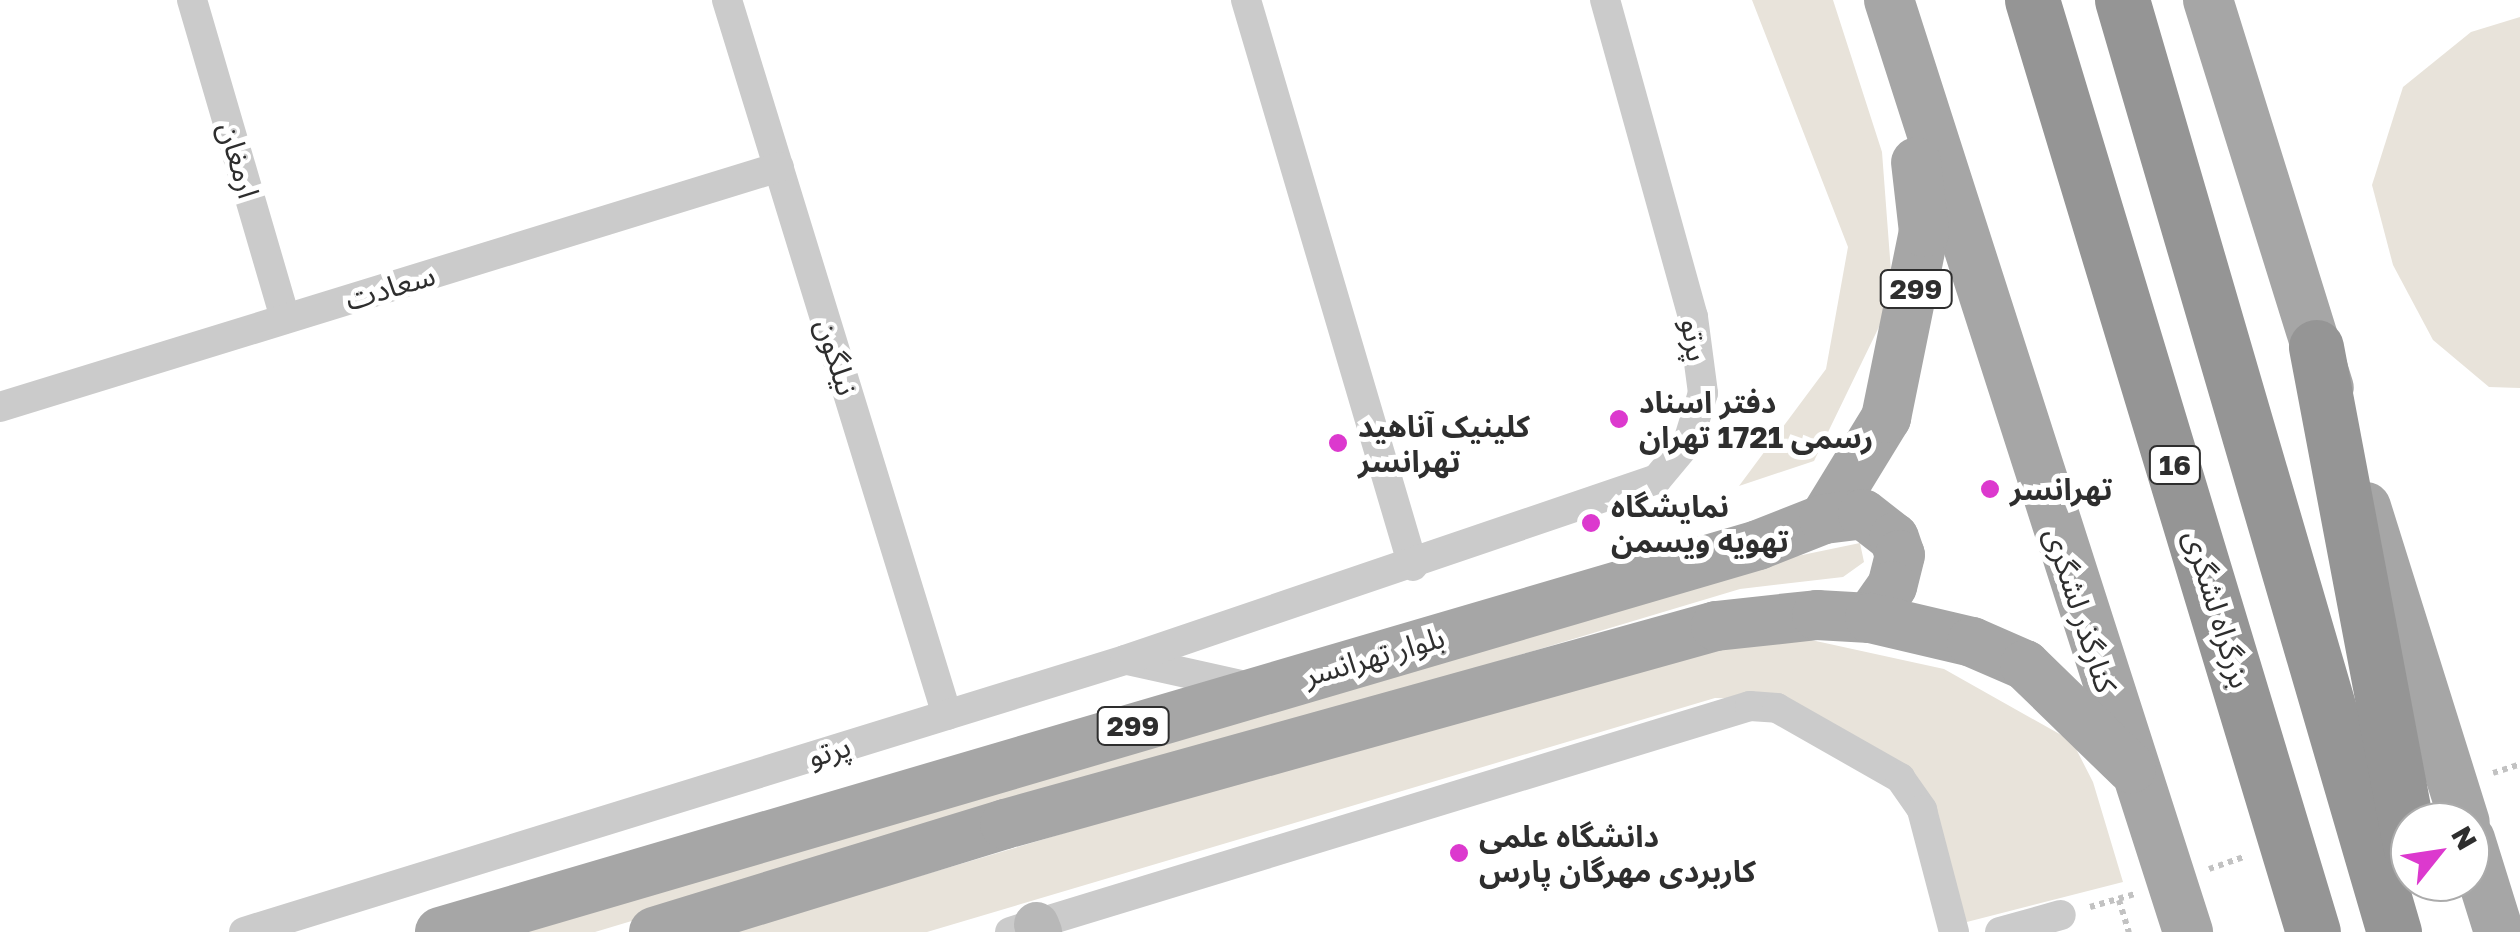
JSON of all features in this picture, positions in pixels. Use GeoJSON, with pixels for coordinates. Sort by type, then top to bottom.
{"type":"FeatureCollection","features":[{"type":"Feature","properties":{"kind":"highway","name":"بزرگراه لشگری"},"geometry":{"type":"LineString","coordinates":[[2032,0],[2313,932]]}},
{"type":"Feature","properties":{"kind":"highway"},"geometry":{"type":"LineString","coordinates":[[2122,0],[2394,932]]}},
{"type":"Feature","properties":{"kind":"highway"},"geometry":{"type":"LineString","coordinates":[[2316,347],[2402,802]]}},
{"type":"Feature","properties":{"kind":"highway"},"geometry":{"type":"LineString","coordinates":[[2422,902],[2428,932]]}},
{"type":"Feature","properties":{"kind":"main road"},"geometry":{"type":"LineString","coordinates":[[2208,0],[2459,802]]}},
{"type":"Feature","properties":{"kind":"main road","name":"299"},"geometry":{"type":"LineString","coordinates":[[1824,519],[1886,418],[1914,308],[1924,232],[1895,20]]}},
{"type":"Feature","properties":{"kind":"main road","name":"کنارگذر لشگری"},"geometry":{"type":"LineString","coordinates":[[1895,20],[2131,768],[2188,932]]}},
{"type":"Feature","properties":{"kind":"main road"},"geometry":{"type":"LineString","coordinates":[[1824,519],[1863,514],[1894,538],[1900,555],[1892,586],[1870,618]]}},
{"type":"Feature","properties":{"kind":"main road","name":"بلوار تهرانسر"},"geometry":{"type":"LineString","coordinates":[[440,932],[1257,688],[1632,583],[1824,519]]}},
{"type":"Feature","properties":{"kind":"main road","name":"بلوار تهرانسر"},"geometry":{"type":"LineString","coordinates":[[654,932],[1006,824],[1716,626],[1817,615],[1870,618],[1972,642],[2025,665],[2131,768]]}},
{"type":"Feature","properties":{"kind":"main road"},"geometry":{"type":"LineString","coordinates":[[2490,902],[2499,932]]}},
{"type":"Feature","properties":{"kind":"street","name":"ارمغان"},"geometry":{"type":"LineString","coordinates":[[192,0],[286,320]]}},
{"type":"Feature","properties":{"kind":"street","name":"نیلگون"},"geometry":{"type":"LineString","coordinates":[[728,0],[946,715]]}},
{"type":"Feature","properties":{"kind":"street"},"geometry":{"type":"LineString","coordinates":[[1246,0],[1413,566]]}},
{"type":"Feature","properties":{"kind":"street","name":"پرتو"},"geometry":{"type":"LineString","coordinates":[[244,932],[1125,660],[1413,566],[1656,480],[1696,424],[1703,393],[1693,317],[1604,0]]}},
{"type":"Feature","properties":{"kind":"street","name":"سعادت"},"geometry":{"type":"LineString","coordinates":[[0,408],[779,167]]}},
{"type":"Feature","properties":{"kind":"street"},"geometry":{"type":"LineString","coordinates":[[1125,660],[1257,688]]}},
{"type":"Feature","properties":{"kind":"street"},"geometry":{"type":"LineString","coordinates":[[1028,929],[1750,706],[1777,708],[1900,778],[1922,810],[1954,932]]}},
{"type":"Feature","properties":{"kind":"street"},"geometry":{"type":"LineString","coordinates":[[2000,932],[2061,914]]}},
{"type":"Feature","properties":{"kind":"path"},"geometry":{"type":"LineString","coordinates":[[2119,900],[2128,932]]}},
{"type":"Feature","properties":{"kind":"shaded area"},"geometry":{"type":"Polygon","coordinates":[[[1752,0],[1833,0],[1882,152],[1893,298],[1814,461],[1739,486],[1826,369],[1848,247],[1752,0]]]}},
{"type":"Feature","properties":{"kind":"shaded area"},"geometry":{"type":"Polygon","coordinates":[[[2520,17],[2520,388],[2489,387],[2433,340],[2393,265],[2372,185],[2403,87],[2471,32],[2520,17]]]}},
{"type":"Feature","properties":{"kind":"shaded area"},"geometry":{"type":"Polygon","coordinates":[[[1860,543],[1864,562],[1843,577],[1740,589],[595,932],[522,932],[1734,569],[1860,543]]]}},
{"type":"Feature","properties":{"kind":"shaded area"},"geometry":{"type":"Polygon","coordinates":[[[1756,628],[1944,669],[2072,741],[2093,782],[2123,882],[1959,924],[1926,803],[1788,700],[1715,698],[927,932],[731,932],[1756,628]]]}},
{"type":"Feature","properties":{"kind":"place","name":"دفتر اسناد رسمی 1721 تهران"},"geometry":{"type":"Point","coordinates":[1619,419]}},
{"type":"Feature","properties":{"kind":"place","name":"کلینیک آناهید تهرانسر"},"geometry":{"type":"Point","coordinates":[1338,443]}},
{"type":"Feature","properties":{"kind":"place","name":"تهرانسر"},"geometry":{"type":"Point","coordinates":[1990,489]}},
{"type":"Feature","properties":{"kind":"place","name":"نمایشگاه تهویه ویسمن"},"geometry":{"type":"Point","coordinates":[1591,523]}},
{"type":"Feature","properties":{"kind":"place","name":"دانشگاه علمی کاربردی مهرگان پارس"},"geometry":{"type":"Point","coordinates":[1459,853]}}]}
